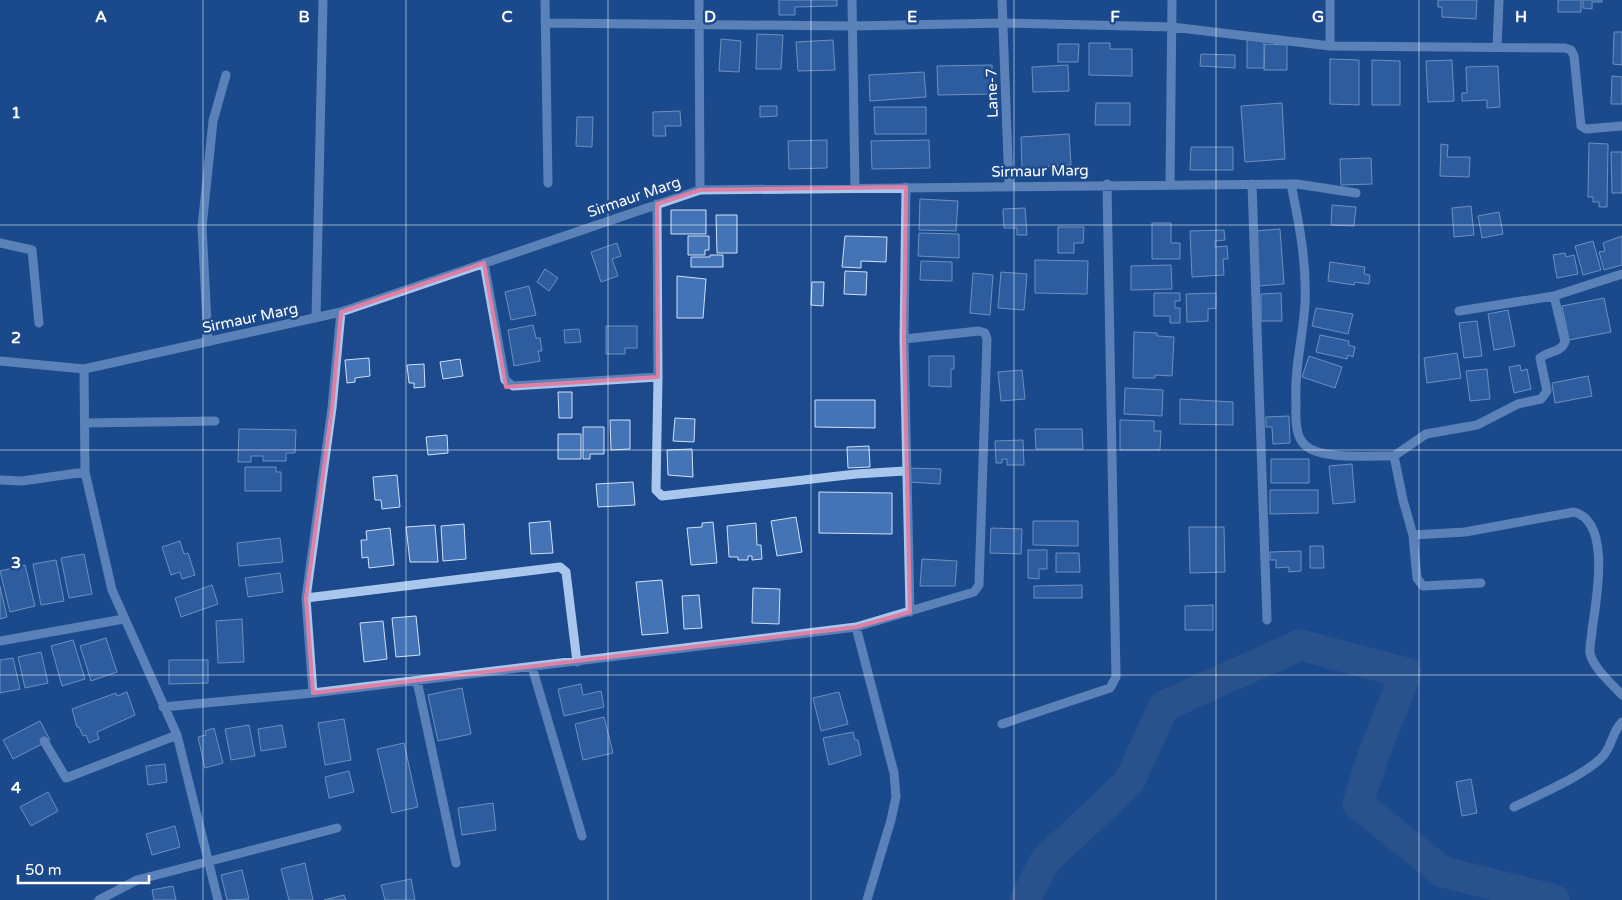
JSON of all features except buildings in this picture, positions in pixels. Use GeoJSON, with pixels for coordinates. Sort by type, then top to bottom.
{"type":"FeatureCollection","features":[{"type":"Feature","properties":{"kind":"street"},"geometry":{"type":"LineString","coordinates":[[316,318],[323,0]]}},
{"type":"Feature","properties":{"kind":"street"},"geometry":{"type":"LineString","coordinates":[[545,0],[548,183]]}},
{"type":"Feature","properties":{"kind":"street"},"geometry":{"type":"LineString","coordinates":[[699,0],[700,190]]}},
{"type":"Feature","properties":{"kind":"street"},"geometry":{"type":"LineString","coordinates":[[852,0],[855,188]]}},
{"type":"Feature","properties":{"kind":"street","name":"Lane-7"},"geometry":{"type":"LineString","coordinates":[[1002,0],[1010,186]]}},
{"type":"Feature","properties":{"kind":"street"},"geometry":{"type":"LineString","coordinates":[[1170,184],[1172,0]]}},
{"type":"Feature","properties":{"kind":"street"},"geometry":{"type":"LineString","coordinates":[[1330,0],[1330,46]]}},
{"type":"Feature","properties":{"kind":"street"},"geometry":{"type":"LineString","coordinates":[[1498,47],[1499,0]]}},
{"type":"Feature","properties":{"kind":"street"},"geometry":{"type":"LineString","coordinates":[[545,23],[852,26],[1003,24],[1172,27],[1330,46],[1565,48],[1571,50],[1574,56],[1581,126],[1586,129],[1622,126]]}},
{"type":"Feature","properties":{"kind":"street"},"geometry":{"type":"LineString","coordinates":[[208,342],[202,227],[212,121],[226,75]]}},
{"type":"Feature","properties":{"kind":"street"},"geometry":{"type":"LineString","coordinates":[[1002,724],[1110,688],[1116,677],[1107,184]]}},
{"type":"Feature","properties":{"kind":"street","name":"Sirmaur Marg"},"geometry":{"type":"LineString","coordinates":[[0,362],[84,369],[341,312],[700,190],[1107,184],[1294,184],[1356,193]]}},
{"type":"Feature","properties":{"kind":"street"},"geometry":{"type":"LineString","coordinates":[[1252,184],[1267,620]]}},
{"type":"Feature","properties":{"kind":"street"},"geometry":{"type":"LineString","coordinates":[[1294,184],[1305,278],[1304,306],[1295,386],[1296,427],[1300,440],[1307,447],[1322,454],[1394,456],[1426,434],[1477,425],[1518,404],[1542,399],[1547,391],[1540,358],[1544,354],[1560,349],[1565,342],[1554,296]]}},
{"type":"Feature","properties":{"kind":"street"},"geometry":{"type":"LineString","coordinates":[[906,187],[905,471],[910,612]]}},
{"type":"Feature","properties":{"kind":"street"},"geometry":{"type":"LineString","coordinates":[[657,204],[658,377],[656,490],[662,496],[856,474],[905,471]]}},
{"type":"Feature","properties":{"kind":"street"},"geometry":{"type":"LineString","coordinates":[[0,243],[32,250],[39,323]]}},
{"type":"Feature","properties":{"kind":"street"},"geometry":{"type":"LineString","coordinates":[[484,263],[505,380],[508,385],[658,377]]}},
{"type":"Feature","properties":{"kind":"street"},"geometry":{"type":"LineString","coordinates":[[1459,311],[1554,296],[1622,274]]}},
{"type":"Feature","properties":{"kind":"street"},"geometry":{"type":"LineString","coordinates":[[312,693],[306,598],[332,408],[341,312]]}},
{"type":"Feature","properties":{"kind":"street"},"geometry":{"type":"LineString","coordinates":[[163,707],[416,681],[856,627],[974,592],[979,585],[987,339],[985,333],[979,331],[904,339]]}},
{"type":"Feature","properties":{"kind":"street"},"geometry":{"type":"LineString","coordinates":[[84,369],[85,472],[112,590],[177,735],[218,900]]}},
{"type":"Feature","properties":{"kind":"street"},"geometry":{"type":"LineString","coordinates":[[84,424],[215,421]]}},
{"type":"Feature","properties":{"kind":"street"},"geometry":{"type":"LineString","coordinates":[[1394,456],[1403,500],[1413,535],[1417,578],[1423,586],[1481,583]]}},
{"type":"Feature","properties":{"kind":"street"},"geometry":{"type":"LineString","coordinates":[[0,480],[22,481],[85,472]]}},
{"type":"Feature","properties":{"kind":"street"},"geometry":{"type":"LineString","coordinates":[[1413,535],[1465,532],[1574,512],[1583,514],[1591,523],[1596,542],[1600,576],[1590,652],[1598,668],[1622,695]]}},
{"type":"Feature","properties":{"kind":"street"},"geometry":{"type":"LineString","coordinates":[[306,598],[560,567],[566,572],[577,662]]}},
{"type":"Feature","properties":{"kind":"street"},"geometry":{"type":"LineString","coordinates":[[0,640],[124,618]]}},
{"type":"Feature","properties":{"kind":"street"},"geometry":{"type":"LineString","coordinates":[[856,627],[894,773],[896,797],[868,900]]}},
{"type":"Feature","properties":{"kind":"street"},"geometry":{"type":"LineString","coordinates":[[532,667],[582,836]]}},
{"type":"Feature","properties":{"kind":"street"},"geometry":{"type":"LineString","coordinates":[[416,681],[456,864]]}},
{"type":"Feature","properties":{"kind":"street"},"geometry":{"type":"LineString","coordinates":[[1514,807],[1580,772],[1602,756],[1614,732],[1622,722]]}},
{"type":"Feature","properties":{"kind":"street"},"geometry":{"type":"LineString","coordinates":[[44,741],[66,778],[177,735]]}},
{"type":"Feature","properties":{"kind":"street"},"geometry":{"type":"LineString","coordinates":[[99,900],[136,880],[337,828]]}},
{"type":"Feature","properties":{"kind":"highlighted area"},"geometry":{"type":"Polygon","coordinates":[[[906,187],[904,339],[910,612],[856,627],[313,693],[306,598],[332,408],[341,312],[484,263],[506,387],[658,377],[657,204],[700,190],[906,187]]]}},
{"type":"Feature","properties":{"kind":"waterway"},"geometry":{"type":"LineString","coordinates":[[1025,900],[1045,861],[1129,782],[1164,706],[1300,645],[1406,673],[1373,756],[1358,804],[1443,872],[1554,900]]}}]}
